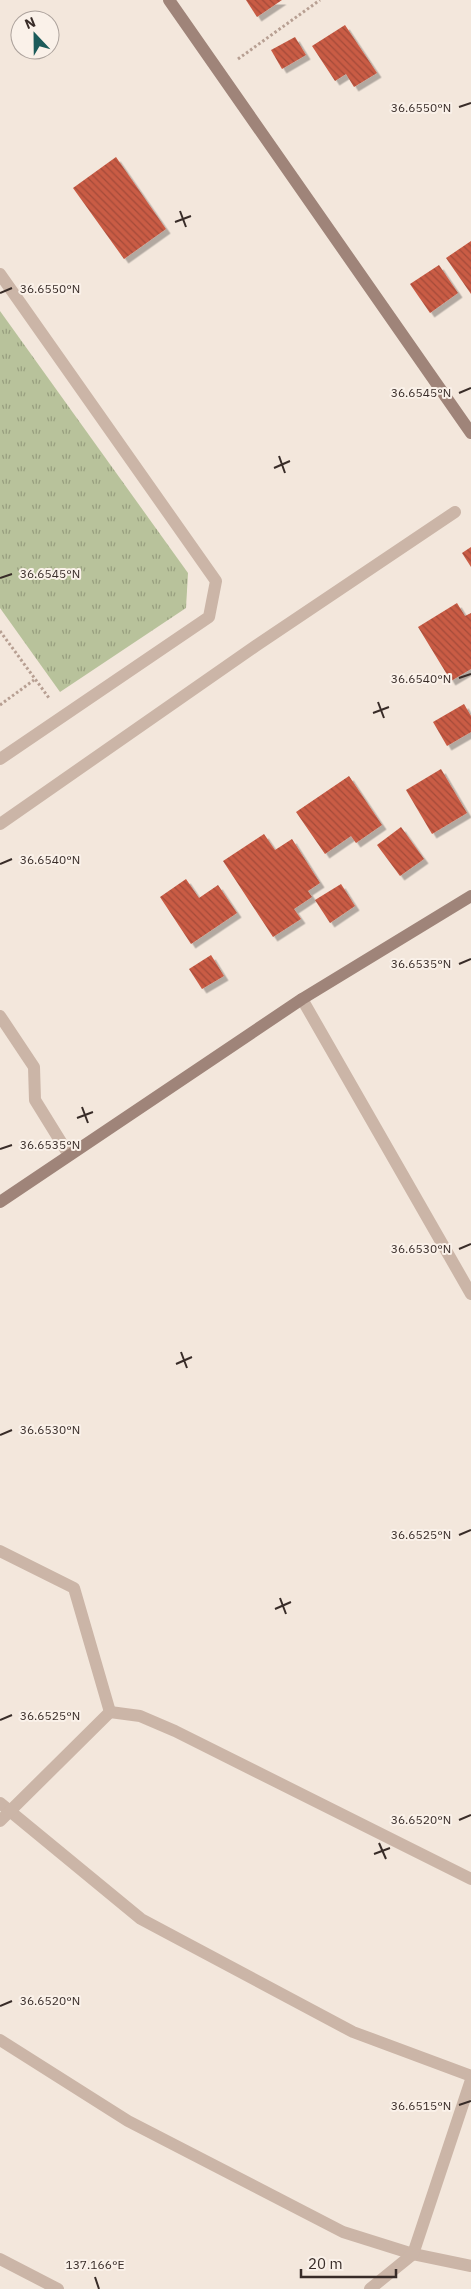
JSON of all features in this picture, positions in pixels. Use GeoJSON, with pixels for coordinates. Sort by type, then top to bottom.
{"type":"FeatureCollection","features":[{"type":"Feature","properties":{"kind":"street"},"geometry":{"type":"LineString","coordinates":[[169,0],[471,433]]}},
{"type":"Feature","properties":{"kind":"street"},"geometry":{"type":"LineString","coordinates":[[0,274],[216,581],[209,617],[0,759]]}},
{"type":"Feature","properties":{"kind":"street"},"geometry":{"type":"LineString","coordinates":[[0,824],[257,645],[455,512]]}},
{"type":"Feature","properties":{"kind":"street"},"geometry":{"type":"LineString","coordinates":[[0,1202],[302,999],[471,896]]}},
{"type":"Feature","properties":{"kind":"street"},"geometry":{"type":"LineString","coordinates":[[302,999],[471,1294]]}},
{"type":"Feature","properties":{"kind":"street"},"geometry":{"type":"LineString","coordinates":[[0,1016],[34,1067],[35,1100],[70,1156]]}},
{"type":"Feature","properties":{"kind":"street"},"geometry":{"type":"LineString","coordinates":[[0,1551],[74,1588],[110,1712]]}},
{"type":"Feature","properties":{"kind":"street"},"geometry":{"type":"LineString","coordinates":[[0,1821],[5,1807],[110,1712],[140,1716],[175,1731],[471,1879]]}},
{"type":"Feature","properties":{"kind":"street"},"geometry":{"type":"LineString","coordinates":[[5,1807],[141,1919],[353,2032],[471,2078],[413,2254],[370,2289]]}},
{"type":"Feature","properties":{"kind":"street"},"geometry":{"type":"LineString","coordinates":[[0,2040],[128,2121],[343,2232],[413,2254],[471,2266]]}},
{"type":"Feature","properties":{"kind":"street"},"geometry":{"type":"LineString","coordinates":[[0,2260],[58,2289]]}},
{"type":"Feature","properties":{"kind":"path"},"geometry":{"type":"LineString","coordinates":[[219,72],[320,0]]}},
{"type":"Feature","properties":{"kind":"path"},"geometry":{"type":"LineString","coordinates":[[0,632],[34,680],[64,716]]}},
{"type":"Feature","properties":{"kind":"path"},"geometry":{"type":"LineString","coordinates":[[0,705],[34,680]]}},
{"type":"Feature","properties":{"kind":"green space"},"geometry":{"type":"Polygon","coordinates":[[[0,311],[188,573],[186,608],[60,692],[0,608],[0,311]]]}},
{"type":"Feature","properties":{"kind":"building"},"geometry":{"type":"Polygon","coordinates":[[[246,0],[282,0],[257,17],[246,0]]]}},
{"type":"Feature","properties":{"kind":"building"},"geometry":{"type":"Polygon","coordinates":[[[345,25],[377,73],[354,87],[346,74],[335,81],[312,46],[345,25]]]}},
{"type":"Feature","properties":{"kind":"building"},"geometry":{"type":"Polygon","coordinates":[[[295,37],[306,55],[282,69],[271,50],[295,37]]]}},
{"type":"Feature","properties":{"kind":"building"},"geometry":{"type":"Polygon","coordinates":[[[116,157],[166,229],[124,259],[73,188],[116,157]]]}},
{"type":"Feature","properties":{"kind":"building"},"geometry":{"type":"Polygon","coordinates":[[[471,241],[471,294],[446,258],[471,241]]]}},
{"type":"Feature","properties":{"kind":"building"},"geometry":{"type":"Polygon","coordinates":[[[439,265],[458,293],[430,313],[410,284],[439,265]]]}},
{"type":"Feature","properties":{"kind":"building"},"geometry":{"type":"Polygon","coordinates":[[[471,547],[471,567],[462,553],[471,547]]]}},
{"type":"Feature","properties":{"kind":"building"},"geometry":{"type":"Polygon","coordinates":[[[457,603],[465,616],[471,613],[471,669],[451,681],[418,627],[457,603]]]}},
{"type":"Feature","properties":{"kind":"building"},"geometry":{"type":"Polygon","coordinates":[[[464,704],[471,716],[471,732],[447,746],[433,722],[464,704]]]}},
{"type":"Feature","properties":{"kind":"building"},"geometry":{"type":"Polygon","coordinates":[[[441,769],[467,813],[432,834],[406,790],[441,769]]]}},
{"type":"Feature","properties":{"kind":"building"},"geometry":{"type":"Polygon","coordinates":[[[349,776],[382,825],[356,843],[351,836],[325,854],[296,812],[349,776]]]}},
{"type":"Feature","properties":{"kind":"building"},"geometry":{"type":"Polygon","coordinates":[[[401,827],[424,859],[400,876],[377,845],[401,827]]]}},
{"type":"Feature","properties":{"kind":"building"},"geometry":{"type":"Polygon","coordinates":[[[264,834],[275,850],[292,839],[320,883],[308,891],[312,897],[294,909],[301,919],[273,937],[223,861],[264,834]]]}},
{"type":"Feature","properties":{"kind":"building"},"geometry":{"type":"Polygon","coordinates":[[[186,879],[199,898],[218,885],[237,913],[191,944],[160,897],[186,879]]]}},
{"type":"Feature","properties":{"kind":"building"},"geometry":{"type":"Polygon","coordinates":[[[341,884],[355,906],[330,923],[315,900],[341,884]]]}},
{"type":"Feature","properties":{"kind":"building"},"geometry":{"type":"Polygon","coordinates":[[[211,955],[224,976],[202,989],[189,969],[211,955]]]}}]}
